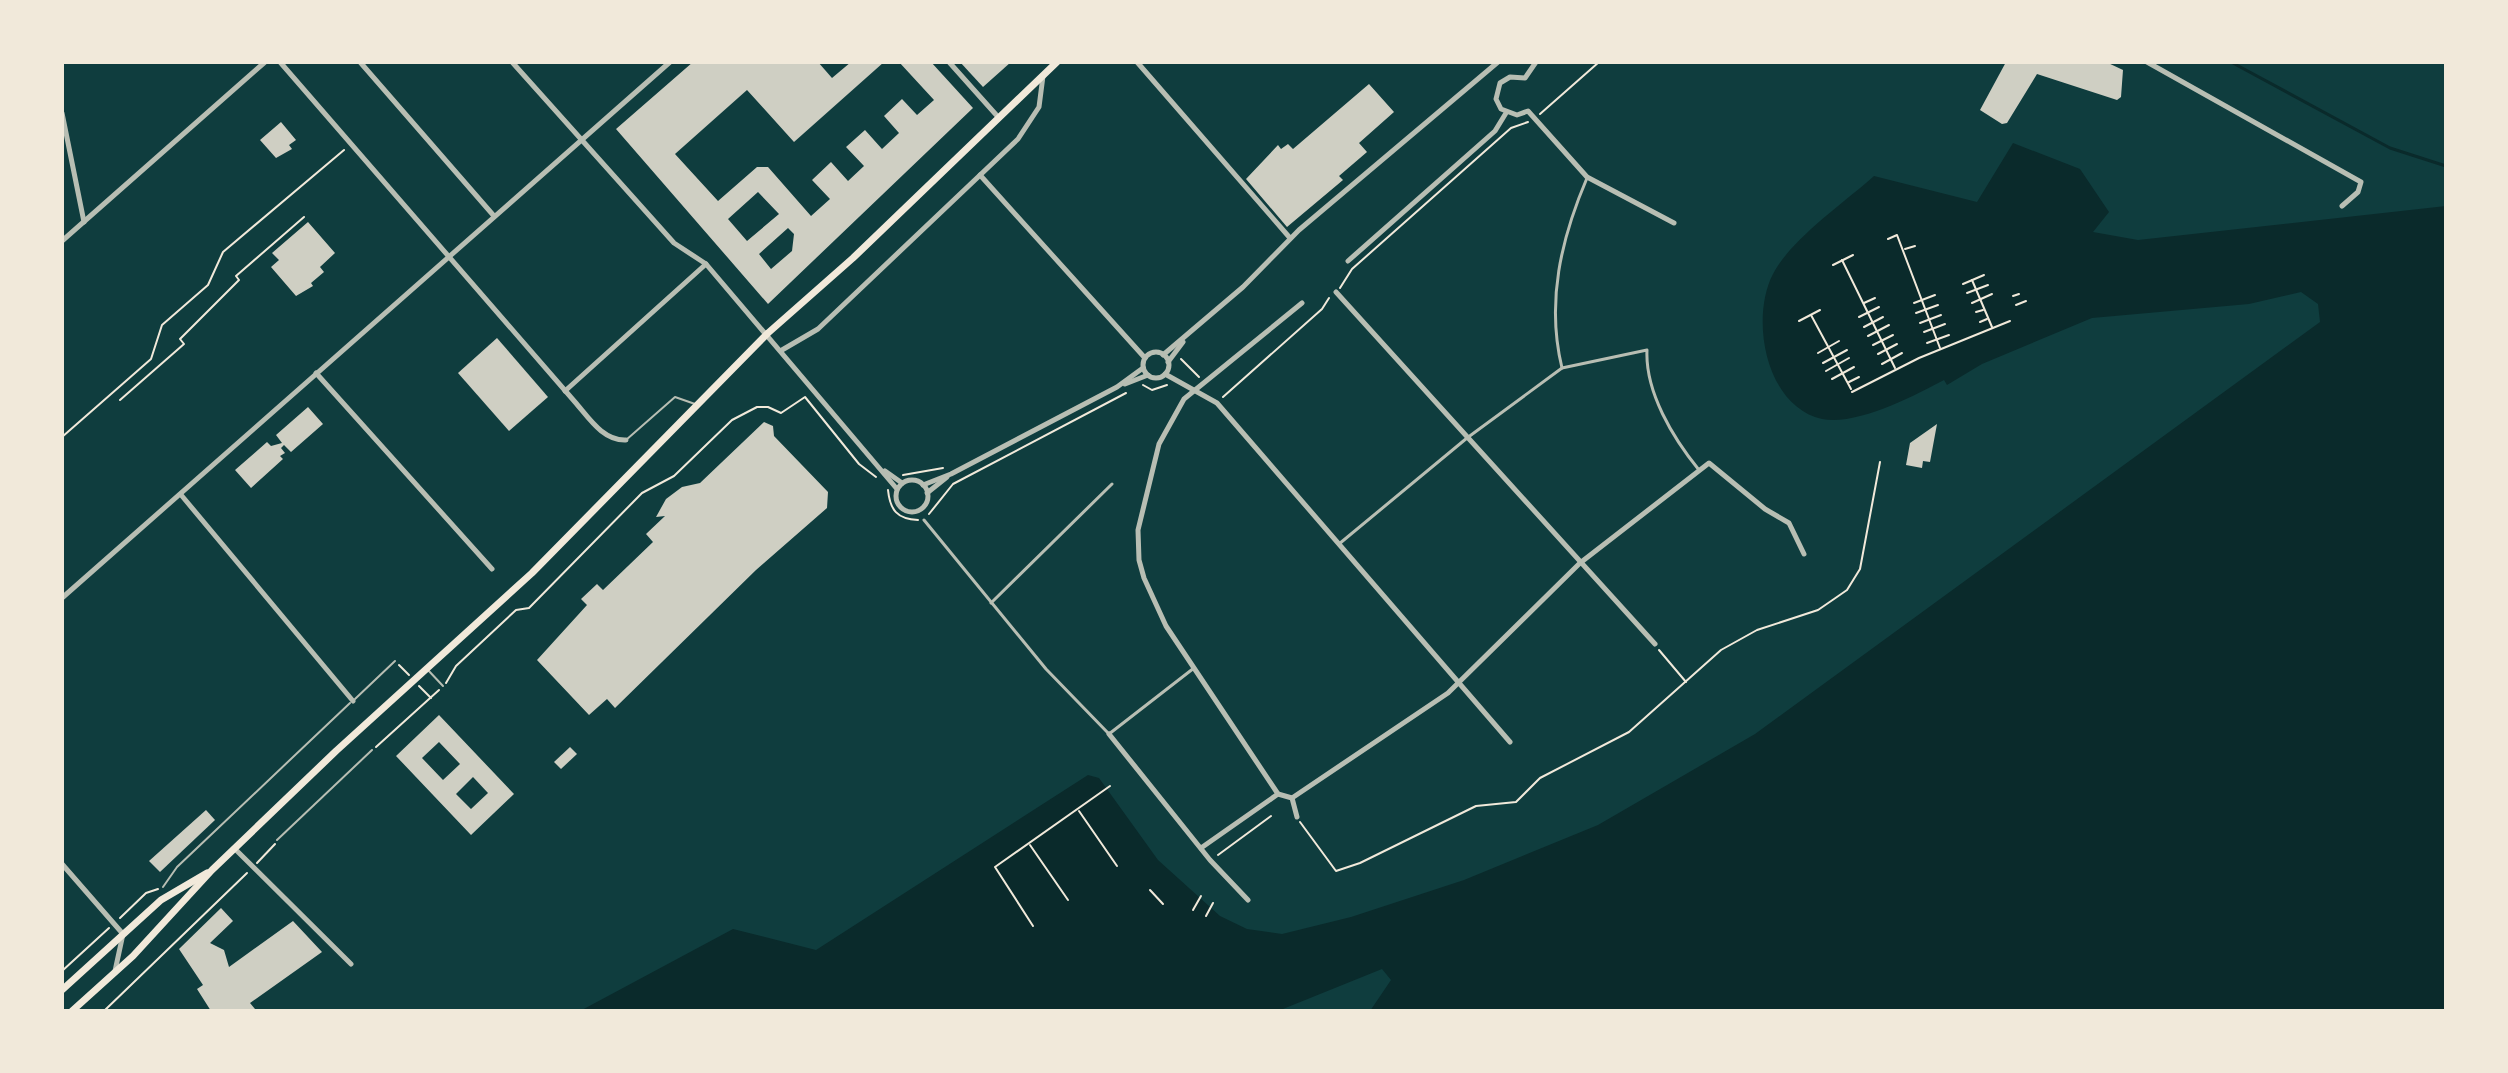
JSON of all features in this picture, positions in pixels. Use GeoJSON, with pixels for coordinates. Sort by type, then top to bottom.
{"type":"FeatureCollection","features":[{"type":"Feature","properties":{"kind":"main road"},"geometry":{"type":"LineString","coordinates":[[72,1011],[174,916],[234,848],[532,573],[768,333],[853,258],[1057,62]]}},
{"type":"Feature","properties":{"kind":"main road"},"geometry":{"type":"LineString","coordinates":[[62,990],[161,900],[212,870]]}},
{"type":"Feature","properties":{"kind":"street"},"geometry":{"type":"LineString","coordinates":[[62,241],[265,62]]}},
{"type":"Feature","properties":{"kind":"street"},"geometry":{"type":"LineString","coordinates":[[280,62],[603,433],[615,440],[626,440]]}},
{"type":"Feature","properties":{"kind":"street"},"geometry":{"type":"LineString","coordinates":[[360,62],[494,216]]}},
{"type":"Feature","properties":{"kind":"street"},"geometry":{"type":"LineString","coordinates":[[513,62],[674,243],[706,264],[768,333],[860,449],[897,489],[899,506],[912,512],[924,506],[927,493],[951,474]]}},
{"type":"Feature","properties":{"kind":"street"},"geometry":{"type":"LineString","coordinates":[[62,598],[182,496],[316,373],[670,62]]}},
{"type":"Feature","properties":{"kind":"street"},"geometry":{"type":"LineString","coordinates":[[949,62],[1000,119]]}},
{"type":"Feature","properties":{"kind":"street"},"geometry":{"type":"LineString","coordinates":[[1137,62],[1290,238]]}},
{"type":"Feature","properties":{"kind":"street"},"geometry":{"type":"LineString","coordinates":[[1163,355],[1243,287],[1290,238],[1498,62]]}},
{"type":"Feature","properties":{"kind":"street"},"geometry":{"type":"LineString","coordinates":[[1536,62],[1525,78],[1515,76],[1505,79],[1496,93],[1498,104],[1506,113],[1517,115],[1528,111],[1587,177],[1674,223]]}},
{"type":"Feature","properties":{"kind":"street"},"geometry":{"type":"LineString","coordinates":[[2147,62],[2361,182],[2358,192],[2342,206]]}},
{"type":"Feature","properties":{"kind":"street"},"geometry":{"type":"LineString","coordinates":[[782,350],[818,329],[1018,139],[1039,107],[1043,76]]}},
{"type":"Feature","properties":{"kind":"street"},"geometry":{"type":"LineString","coordinates":[[62,113],[84,222]]}},
{"type":"Feature","properties":{"kind":"street"},"geometry":{"type":"LineString","coordinates":[[1348,261],[1495,131],[1506,113]]}},
{"type":"Feature","properties":{"kind":"street"},"geometry":{"type":"LineString","coordinates":[[980,175],[1145,358]]}},
{"type":"Feature","properties":{"kind":"street"},"geometry":{"type":"LineString","coordinates":[[1562,368],[1555,326],[1557,268],[1587,177]]}},
{"type":"Feature","properties":{"kind":"street"},"geometry":{"type":"LineString","coordinates":[[565,391],[706,264]]}},
{"type":"Feature","properties":{"kind":"street"},"geometry":{"type":"LineString","coordinates":[[1336,292],[1655,644]]}},
{"type":"Feature","properties":{"kind":"street"},"geometry":{"type":"LineString","coordinates":[[1302,303],[1184,399],[1159,444],[1142,506],[1138,545],[1139,560],[1151,597],[1278,794],[1292,798],[1367,751],[1459,683],[1580,563],[1709,463],[1765,509],[1789,523],[1804,554]]}},
{"type":"Feature","properties":{"kind":"street"},"geometry":{"type":"LineString","coordinates":[[1165,374],[1168,362],[1186,338]]}},
{"type":"Feature","properties":{"kind":"street"},"geometry":{"type":"LineString","coordinates":[[1339,544],[1467,438],[1562,368],[1647,350],[1654,389],[1663,415],[1681,448],[1699,471]]}},
{"type":"Feature","properties":{"kind":"street"},"geometry":{"type":"LineString","coordinates":[[1117,387],[1143,368],[1145,358],[1152,353],[1163,355],[1168,362]]}},
{"type":"Feature","properties":{"kind":"street"},"geometry":{"type":"LineString","coordinates":[[1143,368],[1148,375],[1155,378],[1165,374],[1217,403],[1510,742]]}},
{"type":"Feature","properties":{"kind":"street"},"geometry":{"type":"LineString","coordinates":[[316,373],[492,569]]}},
{"type":"Feature","properties":{"kind":"street"},"geometry":{"type":"LineString","coordinates":[[923,485],[951,474],[1117,387],[1148,375]]}},
{"type":"Feature","properties":{"kind":"street"},"geometry":{"type":"LineString","coordinates":[[881,469],[902,483]]}},
{"type":"Feature","properties":{"kind":"street"},"geometry":{"type":"LineString","coordinates":[[897,489],[910,480],[923,485],[927,493]]}},
{"type":"Feature","properties":{"kind":"street"},"geometry":{"type":"LineString","coordinates":[[991,603],[1112,484]]}},
{"type":"Feature","properties":{"kind":"street"},"geometry":{"type":"LineString","coordinates":[[182,496],[353,701]]}},
{"type":"Feature","properties":{"kind":"street"},"geometry":{"type":"LineString","coordinates":[[924,520],[991,603],[1109,734],[1210,860],[1248,900]]}},
{"type":"Feature","properties":{"kind":"street"},"geometry":{"type":"LineString","coordinates":[[1109,734],[1194,668]]}},
{"type":"Feature","properties":{"kind":"street"},"geometry":{"type":"LineString","coordinates":[[1201,848],[1278,794]]}},
{"type":"Feature","properties":{"kind":"street"},"geometry":{"type":"LineString","coordinates":[[1292,798],[1297,817]]}},
{"type":"Feature","properties":{"kind":"street"},"geometry":{"type":"LineString","coordinates":[[234,848],[351,964]]}},
{"type":"Feature","properties":{"kind":"street"},"geometry":{"type":"LineString","coordinates":[[62,864],[123,934],[115,973]]}},
{"type":"Feature","properties":{"kind":"lane"},"geometry":{"type":"LineString","coordinates":[[626,440],[675,397],[696,404]]}},
{"type":"Feature","properties":{"kind":"lane"},"geometry":{"type":"LineString","coordinates":[[163,887],[177,867],[395,661]]}},
{"type":"Feature","properties":{"kind":"lane"},"geometry":{"type":"LineString","coordinates":[[427,668],[443,686]]}},
{"type":"Feature","properties":{"kind":"lane"},"geometry":{"type":"LineString","coordinates":[[277,840],[372,750]]}},
{"type":"Feature","properties":{"kind":"path"},"geometry":{"type":"LineString","coordinates":[[1352,269],[1511,128],[1535,119],[1599,62]]}},
{"type":"Feature","properties":{"kind":"path"},"geometry":{"type":"LineString","coordinates":[[62,437],[151,359],[162,325],[208,285],[223,252],[351,144]]}},
{"type":"Feature","properties":{"kind":"path"},"geometry":{"type":"LineString","coordinates":[[120,400],[184,344],[180,339],[210,313],[206,309],[239,280],[236,276],[304,217]]}},
{"type":"Feature","properties":{"kind":"path"},"geometry":{"type":"LineString","coordinates":[[1888,239],[1897,235],[1941,349]]}},
{"type":"Feature","properties":{"kind":"path"},"geometry":{"type":"LineString","coordinates":[[1903,250],[1915,246]]}},
{"type":"Feature","properties":{"kind":"path"},"geometry":{"type":"LineString","coordinates":[[1833,265],[1853,255]]}},
{"type":"Feature","properties":{"kind":"path"},"geometry":{"type":"LineString","coordinates":[[1842,260],[1896,369]]}},
{"type":"Feature","properties":{"kind":"path"},"geometry":{"type":"LineString","coordinates":[[1963,284],[1984,275]]}},
{"type":"Feature","properties":{"kind":"path"},"geometry":{"type":"LineString","coordinates":[[1972,280],[1992,328]]}},
{"type":"Feature","properties":{"kind":"path"},"geometry":{"type":"LineString","coordinates":[[1967,293],[1988,285]]}},
{"type":"Feature","properties":{"kind":"path"},"geometry":{"type":"LineString","coordinates":[[1972,303],[1992,294]]}},
{"type":"Feature","properties":{"kind":"path"},"geometry":{"type":"LineString","coordinates":[[2013,296],[2019,294]]}},
{"type":"Feature","properties":{"kind":"path"},"geometry":{"type":"LineString","coordinates":[[1914,303],[1935,295]]}},
{"type":"Feature","properties":{"kind":"path"},"geometry":{"type":"LineString","coordinates":[[1863,304],[1875,298]]}},
{"type":"Feature","properties":{"kind":"path"},"geometry":{"type":"LineString","coordinates":[[1176,353],[1221,399],[1312,319],[1326,301]]}},
{"type":"Feature","properties":{"kind":"path"},"geometry":{"type":"LineString","coordinates":[[2016,305],[2026,301]]}},
{"type":"Feature","properties":{"kind":"path"},"geometry":{"type":"LineString","coordinates":[[1916,313],[1938,305]]}},
{"type":"Feature","properties":{"kind":"path"},"geometry":{"type":"LineString","coordinates":[[1859,317],[1879,307]]}},
{"type":"Feature","properties":{"kind":"path"},"geometry":{"type":"LineString","coordinates":[[1976,312],[1984,309]]}},
{"type":"Feature","properties":{"kind":"path"},"geometry":{"type":"LineString","coordinates":[[1799,321],[1820,310]]}},
{"type":"Feature","properties":{"kind":"path"},"geometry":{"type":"LineString","coordinates":[[1811,315],[1851,390],[2010,321]]}},
{"type":"Feature","properties":{"kind":"path"},"geometry":{"type":"LineString","coordinates":[[1920,323],[1941,315]]}},
{"type":"Feature","properties":{"kind":"path"},"geometry":{"type":"LineString","coordinates":[[1864,327],[1883,317]]}},
{"type":"Feature","properties":{"kind":"path"},"geometry":{"type":"LineString","coordinates":[[1980,322],[1988,319]]}},
{"type":"Feature","properties":{"kind":"path"},"geometry":{"type":"LineString","coordinates":[[1924,332],[1945,324]]}},
{"type":"Feature","properties":{"kind":"path"},"geometry":{"type":"LineString","coordinates":[[1868,336],[1889,325]]}},
{"type":"Feature","properties":{"kind":"path"},"geometry":{"type":"LineString","coordinates":[[1873,345],[1893,335]]}},
{"type":"Feature","properties":{"kind":"path"},"geometry":{"type":"LineString","coordinates":[[1927,343],[1949,335]]}},
{"type":"Feature","properties":{"kind":"path"},"geometry":{"type":"LineString","coordinates":[[1818,353],[1839,341]]}},
{"type":"Feature","properties":{"kind":"path"},"geometry":{"type":"LineString","coordinates":[[1878,354],[1897,344]]}},
{"type":"Feature","properties":{"kind":"path"},"geometry":{"type":"LineString","coordinates":[[1823,363],[1847,350]]}},
{"type":"Feature","properties":{"kind":"path"},"geometry":{"type":"LineString","coordinates":[[1882,364],[1902,353]]}},
{"type":"Feature","properties":{"kind":"path"},"geometry":{"type":"LineString","coordinates":[[1826,371],[1849,358]]}},
{"type":"Feature","properties":{"kind":"path"},"geometry":{"type":"LineString","coordinates":[[1832,379],[1854,367]]}},
{"type":"Feature","properties":{"kind":"path"},"geometry":{"type":"LineString","coordinates":[[1848,383],[1859,377]]}},
{"type":"Feature","properties":{"kind":"path"},"geometry":{"type":"LineString","coordinates":[[372,750],[432,699],[456,666],[516,610],[529,608],[642,493],[674,476],[722,428],[749,409],[768,407],[781,413],[805,397],[859,464],[885,484],[889,505],[895,513],[924,520],[953,484],[1128,391]]}},
{"type":"Feature","properties":{"kind":"path"},"geometry":{"type":"LineString","coordinates":[[1297,817],[1336,871],[1476,806],[1516,802],[1540,778],[1629,732],[1721,650],[1757,630],[1818,610],[1847,590],[1862,562],[1880,462]]}},
{"type":"Feature","properties":{"kind":"path"},"geometry":{"type":"LineString","coordinates":[[893,477],[932,472]]}},
{"type":"Feature","properties":{"kind":"path"},"geometry":{"type":"LineString","coordinates":[[1655,644],[1687,683]]}},
{"type":"Feature","properties":{"kind":"path"},"geometry":{"type":"LineString","coordinates":[[1033,926],[995,867],[1110,786]]}},
{"type":"Feature","properties":{"kind":"path"},"geometry":{"type":"LineString","coordinates":[[1079,810],[1117,866]]}},
{"type":"Feature","properties":{"kind":"path"},"geometry":{"type":"LineString","coordinates":[[1210,860],[1271,816]]}},
{"type":"Feature","properties":{"kind":"path"},"geometry":{"type":"LineString","coordinates":[[104,1011],[277,840]]}},
{"type":"Feature","properties":{"kind":"path"},"geometry":{"type":"LineString","coordinates":[[1029,844],[1068,900]]}},
{"type":"Feature","properties":{"kind":"path"},"geometry":{"type":"LineString","coordinates":[[62,971],[146,893],[163,887]]}},
{"type":"Feature","properties":{"kind":"path"},"geometry":{"type":"LineString","coordinates":[[1150,890],[1163,904]]}},
{"type":"Feature","properties":{"kind":"path"},"geometry":{"type":"LineString","coordinates":[[1193,910],[1201,896]]}},
{"type":"Feature","properties":{"kind":"path"},"geometry":{"type":"LineString","coordinates":[[1206,916],[1213,903]]}},
{"type":"Feature","properties":{"kind":"water"},"geometry":{"type":"Polygon","coordinates":[[[2013,143],[2080,169],[2109,212],[2093,232],[2138,240],[2446,206],[2446,1011],[1370,1011],[1391,980],[1382,969],[1278,1011],[580,1011],[733,929],[816,950],[1088,775],[1099,778],[1158,860],[1220,916],[1247,929],[1282,934],[1351,917],[1464,880],[1598,825],[1755,734],[2320,322],[2318,304],[2301,292],[2249,304],[2092,318],[1982,364],[1947,385],[1944,380],[1868,414],[1836,420],[1822,419],[1803,411],[1787,397],[1775,379],[1763,336],[1766,292],[1781,261],[1805,235],[1874,176],[1977,202],[2013,143]]]}},
{"type":"Feature","properties":{"kind":"building"},"geometry":{"type":"Polygon","coordinates":[[[693,62],[818,62],[832,78],[851,62],[884,62],[794,142],[747,90],[675,154],[718,201],[757,167],[768,167],[811,216],[830,199],[812,180],[831,162],[848,181],[864,166],[846,147],[865,130],[882,149],[899,133],[884,116],[902,99],[917,115],[934,100],[899,62],[931,62],[973,108],[768,304],[616,129],[693,62]],[[758,192],[728,219],[747,241],[779,214],[758,192]],[[788,228],[759,254],[771,269],[792,251],[794,234],[788,228]]]}},
{"type":"Feature","properties":{"kind":"building"},"geometry":{"type":"Polygon","coordinates":[[[960,62],[1011,62],[983,87],[960,62]]]}},
{"type":"Feature","properties":{"kind":"building"},"geometry":{"type":"Polygon","coordinates":[[[2006,62],[2106,62],[2123,70],[2121,97],[2117,100],[2037,74],[2007,123],[2002,124],[1980,110],[2006,62]]]}},
{"type":"Feature","properties":{"kind":"building"},"geometry":{"type":"Polygon","coordinates":[[[1369,84],[1394,112],[1359,143],[1367,152],[1339,176],[1343,180],[1287,227],[1246,179],[1278,145],[1281,149],[1288,144],[1293,149],[1369,84]]]}},
{"type":"Feature","properties":{"kind":"building"},"geometry":{"type":"Polygon","coordinates":[[[281,122],[296,140],[289,145],[292,149],[276,158],[260,140],[281,122]]]}},
{"type":"Feature","properties":{"kind":"building"},"geometry":{"type":"Polygon","coordinates":[[[308,222],[335,253],[320,267],[324,272],[311,283],[313,286],[296,296],[271,267],[279,260],[272,253],[308,222]]]}},
{"type":"Feature","properties":{"kind":"building"},"geometry":{"type":"Polygon","coordinates":[[[497,338],[548,397],[509,431],[458,373],[497,338]]]}},
{"type":"Feature","properties":{"kind":"building"},"geometry":{"type":"Polygon","coordinates":[[[308,407],[323,424],[291,452],[284,445],[281,448],[285,453],[280,456],[283,459],[251,488],[235,470],[267,442],[271,446],[282,443],[276,435],[308,407]]]}},
{"type":"Feature","properties":{"kind":"building"},"geometry":{"type":"Polygon","coordinates":[[[764,422],[773,426],[774,436],[828,492],[827,508],[756,570],[615,708],[607,699],[589,715],[537,660],[587,605],[581,599],[597,584],[603,590],[653,542],[646,534],[665,516],[656,517],[666,499],[682,487],[700,483],[764,422]]]}},
{"type":"Feature","properties":{"kind":"building"},"geometry":{"type":"Polygon","coordinates":[[[1937,424],[1930,462],[1923,461],[1922,468],[1906,465],[1910,443],[1937,424]]]}},
{"type":"Feature","properties":{"kind":"building"},"geometry":{"type":"Polygon","coordinates":[[[439,715],[514,794],[471,835],[396,756],[439,715]],[[439,742],[422,758],[443,780],[460,764],[439,742]],[[473,777],[456,794],[471,809],[488,793],[473,777]]]}},
{"type":"Feature","properties":{"kind":"building"},"geometry":{"type":"Polygon","coordinates":[[[570,747],[577,754],[561,769],[554,762],[570,747]]]}},
{"type":"Feature","properties":{"kind":"building"},"geometry":{"type":"Polygon","coordinates":[[[206,810],[215,820],[160,872],[149,861],[206,810]]]}},
{"type":"Feature","properties":{"kind":"building"},"geometry":{"type":"Polygon","coordinates":[[[221,908],[233,921],[210,943],[224,950],[229,967],[293,921],[322,952],[250,1003],[255,1009],[252,1011],[211,1011],[197,989],[203,985],[179,949],[221,908]]]}},
{"type":"Feature","properties":{"kind":"waterway"},"geometry":{"type":"LineString","coordinates":[[2231,62],[2390,148],[2446,166]]}}]}
